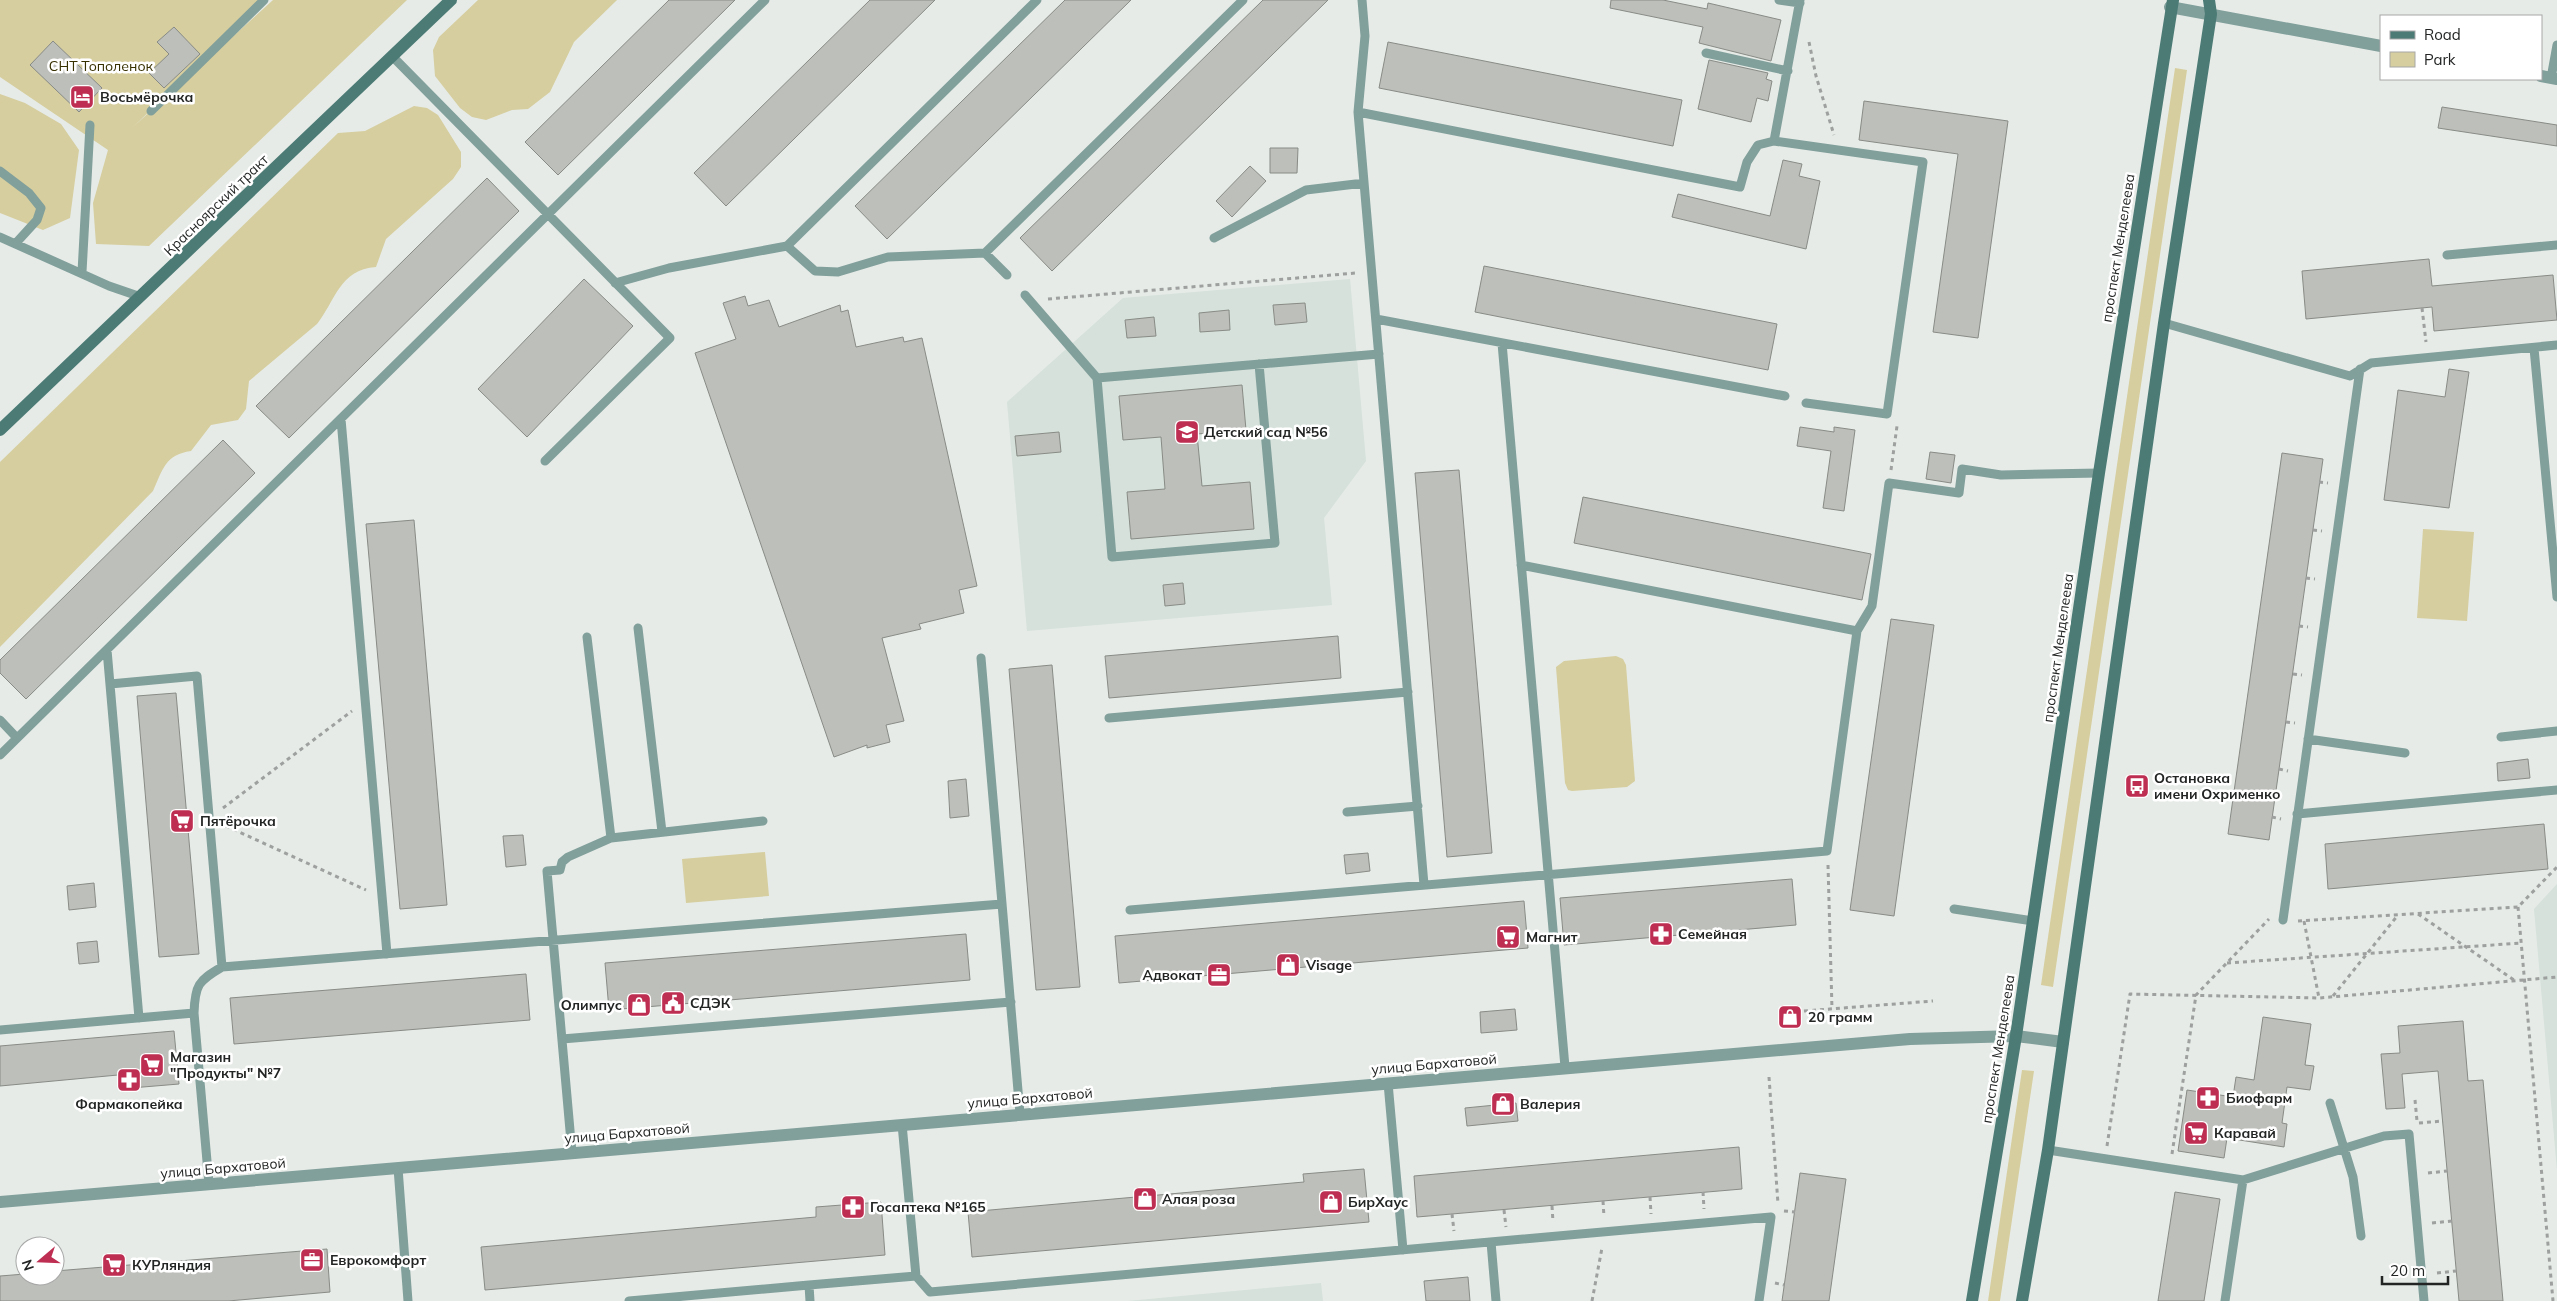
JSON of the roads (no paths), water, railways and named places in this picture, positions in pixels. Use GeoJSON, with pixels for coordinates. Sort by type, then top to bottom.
{"type":"FeatureCollection","features":[{"type":"Feature","properties":{"kind":"main road","name":"Красноярский тракт"},"geometry":{"type":"LineString","coordinates":[[0,430],[451,0]]}},
{"type":"Feature","properties":{"kind":"main road"},"geometry":{"type":"LineString","coordinates":[[2022,1301],[2048,1150],[2164,323],[2211,14],[2208,0]]}},
{"type":"Feature","properties":{"kind":"main road","name":"проспект Менделеева"},"geometry":{"type":"LineString","coordinates":[[1972,1301],[2016,1036],[2099,474],[2172,4]]}},
{"type":"Feature","properties":{"kind":"street"},"geometry":{"type":"LineString","coordinates":[[2172,4],[2211,14],[2380,46]]}},
{"type":"Feature","properties":{"kind":"street","name":"улица Бархатовой"},"geometry":{"type":"LineString","coordinates":[[0,1202],[1910,1038],[2016,1036],[2063,1042]]}},
{"type":"Feature","properties":{"kind":"lane"},"geometry":{"type":"LineString","coordinates":[[151,111],[264,0]]}},
{"type":"Feature","properties":{"kind":"lane"},"geometry":{"type":"LineString","coordinates":[[0,755],[765,0]]}},
{"type":"Feature","properties":{"kind":"lane"},"geometry":{"type":"LineString","coordinates":[[615,283],[669,268],[787,246],[1037,0]]}},
{"type":"Feature","properties":{"kind":"lane"},"geometry":{"type":"LineString","coordinates":[[787,246],[815,271],[838,272],[888,257],[985,253],[1242,0]]}},
{"type":"Feature","properties":{"kind":"lane"},"geometry":{"type":"LineString","coordinates":[[1362,0],[1365,36],[1358,112],[1424,885]]}},
{"type":"Feature","properties":{"kind":"lane"},"geometry":{"type":"LineString","coordinates":[[1774,141],[1800,1],[1779,0]]}},
{"type":"Feature","properties":{"kind":"lane"},"geometry":{"type":"LineString","coordinates":[[2549,78],[2557,45]]}},
{"type":"Feature","properties":{"kind":"lane"},"geometry":{"type":"LineString","coordinates":[[1706,53],[1788,71]]}},
{"type":"Feature","properties":{"kind":"lane"},"geometry":{"type":"LineString","coordinates":[[393,57],[670,338],[545,461]]}},
{"type":"Feature","properties":{"kind":"lane"},"geometry":{"type":"LineString","coordinates":[[1358,112],[1740,187],[1747,162],[1758,144],[1774,141],[1923,162],[1887,414],[1806,403]]}},
{"type":"Feature","properties":{"kind":"lane"},"geometry":{"type":"LineString","coordinates":[[82,272],[90,125]]}},
{"type":"Feature","properties":{"kind":"lane"},"geometry":{"type":"LineString","coordinates":[[0,171],[29,193],[41,208],[37,220],[16,243]]}},
{"type":"Feature","properties":{"kind":"lane"},"geometry":{"type":"LineString","coordinates":[[1214,238],[1306,190],[1364,183]]}},
{"type":"Feature","properties":{"kind":"lane"},"geometry":{"type":"LineString","coordinates":[[0,237],[141,297]]}},
{"type":"Feature","properties":{"kind":"lane"},"geometry":{"type":"LineString","coordinates":[[2447,255],[2557,245]]}},
{"type":"Feature","properties":{"kind":"lane"},"geometry":{"type":"LineString","coordinates":[[985,253],[1007,275]]}},
{"type":"Feature","properties":{"kind":"lane"},"geometry":{"type":"LineString","coordinates":[[1028,298],[1097,378],[1112,556],[1275,543],[1260,364]]}},
{"type":"Feature","properties":{"kind":"lane"},"geometry":{"type":"LineString","coordinates":[[1376,319],[1785,396]]}},
{"type":"Feature","properties":{"kind":"lane"},"geometry":{"type":"LineString","coordinates":[[2164,323],[2350,376],[2371,363],[2557,345]]}},
{"type":"Feature","properties":{"kind":"lane"},"geometry":{"type":"LineString","coordinates":[[1502,343],[1565,1067]]}},
{"type":"Feature","properties":{"kind":"lane"},"geometry":{"type":"LineString","coordinates":[[2534,348],[2557,597]]}},
{"type":"Feature","properties":{"kind":"lane"},"geometry":{"type":"LineString","coordinates":[[1097,378],[1379,354]]}},
{"type":"Feature","properties":{"kind":"lane"},"geometry":{"type":"LineString","coordinates":[[2282,920],[2360,369]]}},
{"type":"Feature","properties":{"kind":"lane"},"geometry":{"type":"LineString","coordinates":[[341,419],[387,954]]}},
{"type":"Feature","properties":{"kind":"lane"},"geometry":{"type":"LineString","coordinates":[[1130,910],[1827,851],[1857,631],[1872,606],[1889,483],[1959,493],[1962,469],[2002,475],[2099,474]]}},
{"type":"Feature","properties":{"kind":"lane"},"geometry":{"type":"LineString","coordinates":[[1522,565],[1857,631]]}},
{"type":"Feature","properties":{"kind":"lane"},"geometry":{"type":"LineString","coordinates":[[638,628],[662,832]]}},
{"type":"Feature","properties":{"kind":"lane"},"geometry":{"type":"LineString","coordinates":[[588,637],[611,838]]}},
{"type":"Feature","properties":{"kind":"lane"},"geometry":{"type":"LineString","coordinates":[[107,650],[139,1018]]}},
{"type":"Feature","properties":{"kind":"lane"},"geometry":{"type":"LineString","coordinates":[[981,658],[1020,1114]]}},
{"type":"Feature","properties":{"kind":"lane"},"geometry":{"type":"LineString","coordinates":[[110,684],[197,676],[222,968]]}},
{"type":"Feature","properties":{"kind":"lane"},"geometry":{"type":"LineString","coordinates":[[1109,718],[1408,692]]}},
{"type":"Feature","properties":{"kind":"lane"},"geometry":{"type":"LineString","coordinates":[[0,720],[17,738]]}},
{"type":"Feature","properties":{"kind":"lane"},"geometry":{"type":"LineString","coordinates":[[2501,737],[2557,732]]}},
{"type":"Feature","properties":{"kind":"lane"},"geometry":{"type":"LineString","coordinates":[[2308,739],[2405,753]]}},
{"type":"Feature","properties":{"kind":"lane"},"geometry":{"type":"LineString","coordinates":[[2298,814],[2557,790]]}},
{"type":"Feature","properties":{"kind":"lane"},"geometry":{"type":"LineString","coordinates":[[1347,812],[1418,806]]}},
{"type":"Feature","properties":{"kind":"lane"},"geometry":{"type":"LineString","coordinates":[[572,1153],[548,871],[560,870],[562,862],[568,857],[611,838],[763,821]]}},
{"type":"Feature","properties":{"kind":"lane"},"geometry":{"type":"LineString","coordinates":[[209,1184],[194,1013],[195,992],[205,977],[222,968],[1002,904]]}},
{"type":"Feature","properties":{"kind":"lane"},"geometry":{"type":"LineString","coordinates":[[1954,909],[2033,920]]}},
{"type":"Feature","properties":{"kind":"lane"},"geometry":{"type":"LineString","coordinates":[[562,1038],[1010,1002]]}},
{"type":"Feature","properties":{"kind":"lane"},"geometry":{"type":"LineString","coordinates":[[0,1030],[194,1013]]}},
{"type":"Feature","properties":{"kind":"lane"},"geometry":{"type":"LineString","coordinates":[[1388,1083],[1403,1250]]}},
{"type":"Feature","properties":{"kind":"lane"},"geometry":{"type":"LineString","coordinates":[[2330,1103],[2353,1178],[2361,1236]]}},
{"type":"Feature","properties":{"kind":"lane"},"geometry":{"type":"LineString","coordinates":[[902,1124],[916,1276],[930,1292],[1771,1217],[1759,1301]]}},
{"type":"Feature","properties":{"kind":"lane"},"geometry":{"type":"LineString","coordinates":[[2048,1150],[2243,1180],[2384,1136],[2409,1134],[2424,1301]]}},
{"type":"Feature","properties":{"kind":"lane"},"geometry":{"type":"LineString","coordinates":[[398,1168],[408,1301]]}},
{"type":"Feature","properties":{"kind":"lane"},"geometry":{"type":"LineString","coordinates":[[2225,1301],[2243,1180]]}},
{"type":"Feature","properties":{"kind":"lane"},"geometry":{"type":"LineString","coordinates":[[1491,1242],[1496,1301]]}},
{"type":"Feature","properties":{"kind":"lane"},"geometry":{"type":"LineString","coordinates":[[629,1301],[916,1276]]}},
{"type":"Feature","properties":{"kind":"lane"},"geometry":{"type":"LineString","coordinates":[[809,1285],[810,1301]]}},
{"type":"Feature","properties":{"kind":"place","name":"Восьмёрочка"},"geometry":{"type":"Point","coordinates":[82,97]}},
{"type":"Feature","properties":{"kind":"place","name":"Детский сад №56"},"geometry":{"type":"Point","coordinates":[1187,432]}},
{"type":"Feature","properties":{"kind":"place","name":"Остановка имени Охрименко"},"geometry":{"type":"Point","coordinates":[2137,786]}},
{"type":"Feature","properties":{"kind":"place","name":"Пятёрочка"},"geometry":{"type":"Point","coordinates":[182,821]}},
{"type":"Feature","properties":{"kind":"place","name":"Семейная"},"geometry":{"type":"Point","coordinates":[1661,934]}},
{"type":"Feature","properties":{"kind":"place","name":"Магнит"},"geometry":{"type":"Point","coordinates":[1508,937]}},
{"type":"Feature","properties":{"kind":"place","name":"Visage"},"geometry":{"type":"Point","coordinates":[1288,965]}},
{"type":"Feature","properties":{"kind":"place","name":"Адвокат"},"geometry":{"type":"Point","coordinates":[1219,975]}},
{"type":"Feature","properties":{"kind":"place","name":"СДЭК"},"geometry":{"type":"Point","coordinates":[673,1003]}},
{"type":"Feature","properties":{"kind":"place","name":"Олимпус"},"geometry":{"type":"Point","coordinates":[639,1005]}},
{"type":"Feature","properties":{"kind":"place","name":"20 грамм"},"geometry":{"type":"Point","coordinates":[1790,1017]}},
{"type":"Feature","properties":{"kind":"place","name":"Магазин \"Продукты\" №7"},"geometry":{"type":"Point","coordinates":[152,1065]}},
{"type":"Feature","properties":{"kind":"place","name":"Фармакопейка"},"geometry":{"type":"Point","coordinates":[129,1080]}},
{"type":"Feature","properties":{"kind":"place","name":"Биофарм"},"geometry":{"type":"Point","coordinates":[2208,1098]}},
{"type":"Feature","properties":{"kind":"place","name":"Валерия"},"geometry":{"type":"Point","coordinates":[1503,1104]}},
{"type":"Feature","properties":{"kind":"place","name":"Каравай"},"geometry":{"type":"Point","coordinates":[2196,1133]}},
{"type":"Feature","properties":{"kind":"place","name":"Алая роза"},"geometry":{"type":"Point","coordinates":[1145,1199]}},
{"type":"Feature","properties":{"kind":"place","name":"БирХаус"},"geometry":{"type":"Point","coordinates":[1331,1202]}},
{"type":"Feature","properties":{"kind":"place","name":"Госаптека №165"},"geometry":{"type":"Point","coordinates":[853,1207]}},
{"type":"Feature","properties":{"kind":"place","name":"Еврокомфорт"},"geometry":{"type":"Point","coordinates":[312,1260]}},
{"type":"Feature","properties":{"kind":"place","name":"КУРляндия"},"geometry":{"type":"Point","coordinates":[114,1265]}},
{"type":"Feature","properties":{"kind":"park label","name":"СНТ Тополенок"},"geometry":{"type":"Point","coordinates":[101,66]}}]}
